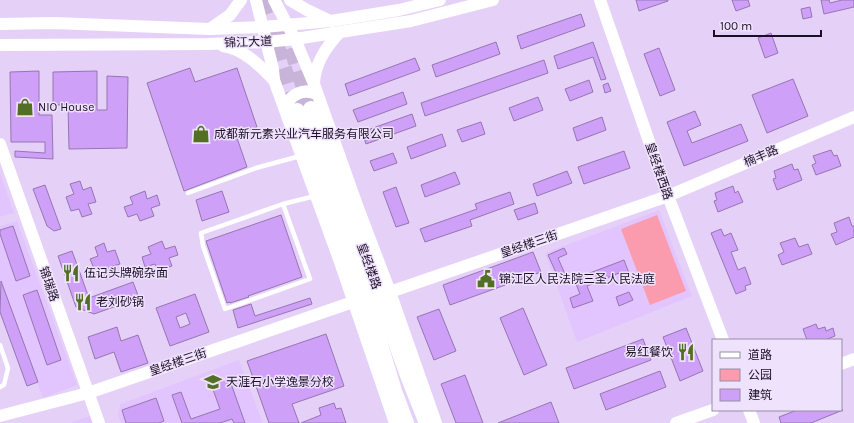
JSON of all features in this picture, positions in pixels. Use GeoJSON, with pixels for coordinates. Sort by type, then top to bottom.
{"type":"FeatureCollection","features":[{"type":"Feature","properties":{"kind":"highway","name":"皇经楼路"},"geometry":{"type":"LineString","coordinates":[[298,109],[365,295],[394,391],[406,423]]}},
{"type":"Feature","properties":{"kind":"highway","name":"皇经楼路"},"geometry":{"type":"LineString","coordinates":[[298,109],[429,423]]}},
{"type":"Feature","properties":{"kind":"highway"},"geometry":{"type":"LineString","coordinates":[[372,357],[394,391]]}},
{"type":"Feature","properties":{"kind":"highway"},"geometry":{"type":"LineString","coordinates":[[420,378],[429,423]]}},
{"type":"Feature","properties":{"kind":"main road"},"geometry":{"type":"LineString","coordinates":[[210,28],[230,15],[241,0]]}},
{"type":"Feature","properties":{"kind":"main road"},"geometry":{"type":"LineString","coordinates":[[256,0],[273,69],[274,80]]}},
{"type":"Feature","properties":{"kind":"main road"},"geometry":{"type":"LineString","coordinates":[[274,0],[295,39],[316,89],[436,423]]}},
{"type":"Feature","properties":{"kind":"main road"},"geometry":{"type":"LineString","coordinates":[[290,0],[331,21]]}},
{"type":"Feature","properties":{"kind":"main road","name":"锦江大道"},"geometry":{"type":"LineString","coordinates":[[0,24],[54,23],[210,28],[263,27],[331,21],[399,10],[440,0]]}},
{"type":"Feature","properties":{"kind":"main road","name":"锦江大道"},"geometry":{"type":"LineString","coordinates":[[0,45],[208,44],[266,42],[411,22],[493,0]]}},
{"type":"Feature","properties":{"kind":"main road","name":"皇经楼西路"},"geometry":{"type":"LineString","coordinates":[[600,0],[668,196],[723,339]]}},
{"type":"Feature","properties":{"kind":"main road"},"geometry":{"type":"LineString","coordinates":[[316,89],[315,71],[330,42],[339,33]]}},
{"type":"Feature","properties":{"kind":"main road"},"geometry":{"type":"LineString","coordinates":[[208,44],[230,47],[252,59],[274,80],[298,109]]}},
{"type":"Feature","properties":{"kind":"main road"},"geometry":{"type":"LineString","coordinates":[[316,89],[297,93],[291,97],[298,109],[302,155],[395,423]]}},
{"type":"Feature","properties":{"kind":"main road","name":"楠丰路"},"geometry":{"type":"LineString","coordinates":[[668,196],[854,117]]}},
{"type":"Feature","properties":{"kind":"main road","name":"锦瑞路"},"geometry":{"type":"LineString","coordinates":[[0,144],[99,423]]}},
{"type":"Feature","properties":{"kind":"main road","name":"皇经楼三街"},"geometry":{"type":"LineString","coordinates":[[390,292],[668,196]]}},
{"type":"Feature","properties":{"kind":"main road","name":"皇经楼三街"},"geometry":{"type":"LineString","coordinates":[[0,416],[88,393],[353,302]]}},
{"type":"Feature","properties":{"kind":"main road"},"geometry":{"type":"LineString","coordinates":[[842,364],[854,359]]}},
{"type":"Feature","properties":{"kind":"main road"},"geometry":{"type":"LineString","coordinates":[[676,423],[712,410]]}},
{"type":"Feature","properties":{"kind":"main road"},"geometry":{"type":"LineString","coordinates":[[749,411],[754,423]]}},
{"type":"Feature","properties":{"kind":"lane"},"geometry":{"type":"LineString","coordinates":[[188,193],[256,168],[302,155]]}},
{"type":"Feature","properties":{"kind":"lane"},"geometry":{"type":"LineString","coordinates":[[283,204],[310,279],[225,308],[203,246],[201,233],[283,204],[316,196]]}},
{"type":"Feature","properties":{"kind":"lane"},"geometry":{"type":"LineString","coordinates":[[0,345],[8,368],[4,385],[0,387]]}},
{"type":"Feature","properties":{"kind":"shaded area"},"geometry":{"type":"Polygon","coordinates":[[[0,173],[14,213],[0,217],[0,173]]]}},
{"type":"Feature","properties":{"kind":"shaded area"},"geometry":{"type":"Polygon","coordinates":[[[659,210],[692,296],[577,342],[545,253],[659,210]]]}},
{"type":"Feature","properties":{"kind":"shaded area"},"geometry":{"type":"Polygon","coordinates":[[[17,221],[77,385],[43,398],[0,287],[0,226],[17,221]]]}},
{"type":"Feature","properties":{"kind":"shaded area","name":"天涯石小学逸景分校"},"geometry":{"type":"Polygon","coordinates":[[[239,360],[263,423],[121,423],[118,415],[120,404],[239,360]]]}},
{"type":"Feature","properties":{"kind":"shaded area"},"geometry":{"type":"Polygon","coordinates":[[[90,416],[93,423],[70,423],[90,416]]]}},
{"type":"Feature","properties":{"kind":"green space"},"geometry":{"type":"Polygon","coordinates":[[[657,215],[686,291],[650,305],[621,229],[657,215]]]}},
{"type":"Feature","properties":{"kind":"building"},"geometry":{"type":"Polygon","coordinates":[[[636,0],[668,0],[668,1],[639,11],[636,0]]]}},
{"type":"Feature","properties":{"kind":"building"},"geometry":{"type":"Polygon","coordinates":[[[732,0],[748,0],[750,6],[736,11],[732,0]]]}},
{"type":"Feature","properties":{"kind":"building"},"geometry":{"type":"Polygon","coordinates":[[[821,0],[829,0],[830,3],[842,0],[854,0],[854,7],[824,14],[821,0]]]}},
{"type":"Feature","properties":{"kind":"building"},"geometry":{"type":"Polygon","coordinates":[[[810,7],[812,17],[803,19],[801,9],[810,7]]]}},
{"type":"Feature","properties":{"kind":"building"},"geometry":{"type":"Polygon","coordinates":[[[581,14],[585,26],[521,49],[517,36],[581,14]]]}},
{"type":"Feature","properties":{"kind":"building"},"geometry":{"type":"Polygon","coordinates":[[[771,33],[778,53],[765,58],[758,38],[771,33]]]}},
{"type":"Feature","properties":{"kind":"building"},"geometry":{"type":"Polygon","coordinates":[[[496,42],[500,54],[436,77],[432,65],[496,42]]]}},
{"type":"Feature","properties":{"kind":"building"},"geometry":{"type":"Polygon","coordinates":[[[593,42],[606,79],[601,80],[593,57],[558,69],[554,56],[593,42]]]}},
{"type":"Feature","properties":{"kind":"building"},"geometry":{"type":"Polygon","coordinates":[[[659,48],[675,90],[660,96],[644,54],[659,48]]]}},
{"type":"Feature","properties":{"kind":"building"},"geometry":{"type":"Polygon","coordinates":[[[415,58],[420,70],[349,96],[345,84],[415,58]]]}},
{"type":"Feature","properties":{"kind":"building"},"geometry":{"type":"Polygon","coordinates":[[[544,60],[548,73],[425,116],[421,103],[544,60]]]}},
{"type":"Feature","properties":{"kind":"building","name":"成都新元素兴业汽车服务有限公司"},"geometry":{"type":"Polygon","coordinates":[[[190,68],[195,82],[237,68],[257,127],[236,135],[247,167],[184,191],[147,83],[190,68]]]}},
{"type":"Feature","properties":{"kind":"building","name":"NIO House"},"geometry":{"type":"Polygon","coordinates":[[[39,71],[39,115],[52,115],[53,159],[15,157],[15,151],[45,153],[45,142],[11,142],[10,72],[39,71]]]}},
{"type":"Feature","properties":{"kind":"building"},"geometry":{"type":"Polygon","coordinates":[[[97,71],[97,110],[107,110],[107,76],[128,77],[127,148],[69,149],[68,105],[53,105],[53,72],[97,71]]]}},
{"type":"Feature","properties":{"kind":"building"},"geometry":{"type":"Polygon","coordinates":[[[793,79],[808,116],[767,133],[752,95],[793,79]]]}},
{"type":"Feature","properties":{"kind":"building"},"geometry":{"type":"Polygon","coordinates":[[[589,80],[593,92],[570,101],[565,89],[589,80]]]}},
{"type":"Feature","properties":{"kind":"building"},"geometry":{"type":"Polygon","coordinates":[[[608,83],[611,91],[605,93],[603,85],[608,83]]]}},
{"type":"Feature","properties":{"kind":"building"},"geometry":{"type":"Polygon","coordinates":[[[403,92],[407,104],[358,122],[353,110],[403,92]]]}},
{"type":"Feature","properties":{"kind":"building"},"geometry":{"type":"Polygon","coordinates":[[[538,97],[543,110],[514,121],[509,108],[538,97]]]}},
{"type":"Feature","properties":{"kind":"building"},"geometry":{"type":"Polygon","coordinates":[[[695,111],[701,125],[687,131],[692,143],[741,124],[748,141],[684,166],[667,122],[695,111]]]}},
{"type":"Feature","properties":{"kind":"building"},"geometry":{"type":"Polygon","coordinates":[[[412,114],[416,126],[366,144],[362,132],[412,114]]]}},
{"type":"Feature","properties":{"kind":"building"},"geometry":{"type":"Polygon","coordinates":[[[602,117],[606,130],[577,141],[573,128],[602,117]]]}},
{"type":"Feature","properties":{"kind":"building"},"geometry":{"type":"Polygon","coordinates":[[[481,122],[485,134],[462,142],[457,130],[481,122]]]}},
{"type":"Feature","properties":{"kind":"building"},"geometry":{"type":"Polygon","coordinates":[[[442,134],[446,146],[411,159],[407,147],[442,134]]]}},
{"type":"Feature","properties":{"kind":"building"},"geometry":{"type":"Polygon","coordinates":[[[831,150],[834,156],[837,155],[841,166],[816,175],[812,165],[816,163],[813,156],[831,150]]]}},
{"type":"Feature","properties":{"kind":"building"},"geometry":{"type":"Polygon","coordinates":[[[624,151],[630,168],[584,184],[578,167],[624,151]]]}},
{"type":"Feature","properties":{"kind":"building"},"geometry":{"type":"Polygon","coordinates":[[[393,153],[397,163],[374,171],[370,161],[393,153]]]}},
{"type":"Feature","properties":{"kind":"building"},"geometry":{"type":"Polygon","coordinates":[[[792,164],[794,170],[798,169],[802,180],[777,190],[773,179],[776,178],[774,171],[792,164]]]}},
{"type":"Feature","properties":{"kind":"building"},"geometry":{"type":"Polygon","coordinates":[[[567,171],[572,183],[537,196],[533,184],[567,171]]]}},
{"type":"Feature","properties":{"kind":"building"},"geometry":{"type":"Polygon","coordinates":[[[455,172],[460,184],[425,197],[421,185],[455,172]]]}},
{"type":"Feature","properties":{"kind":"building"},"geometry":{"type":"Polygon","coordinates":[[[80,181],[83,190],[91,187],[96,202],[88,204],[92,214],[82,217],[79,209],[71,211],[66,197],[74,194],[70,184],[80,181]]]}},
{"type":"Feature","properties":{"kind":"building"},"geometry":{"type":"Polygon","coordinates":[[[45,185],[61,229],[54,231],[47,226],[33,189],[45,185]]]}},
{"type":"Feature","properties":{"kind":"building"},"geometry":{"type":"Polygon","coordinates":[[[733,186],[735,193],[738,191],[743,202],[718,212],[714,201],[717,200],[715,193],[733,186]]]}},
{"type":"Feature","properties":{"kind":"building"},"geometry":{"type":"Polygon","coordinates":[[[396,187],[409,223],[396,227],[383,192],[396,187]]]}},
{"type":"Feature","properties":{"kind":"building"},"geometry":{"type":"Polygon","coordinates":[[[145,191],[147,199],[157,195],[160,205],[151,208],[154,216],[140,221],[137,214],[128,217],[124,207],[133,204],[130,197],[145,191]]]}},
{"type":"Feature","properties":{"kind":"building"},"geometry":{"type":"Polygon","coordinates":[[[222,191],[229,212],[202,221],[196,200],[222,191]]]}},
{"type":"Feature","properties":{"kind":"building"},"geometry":{"type":"Polygon","coordinates":[[[510,192],[514,204],[470,220],[472,226],[425,242],[420,229],[477,209],[475,204],[510,192]]]}},
{"type":"Feature","properties":{"kind":"building"},"geometry":{"type":"Polygon","coordinates":[[[535,203],[538,213],[518,220],[514,210],[535,203]]]}},
{"type":"Feature","properties":{"kind":"building"},"geometry":{"type":"Polygon","coordinates":[[[281,215],[302,277],[248,296],[249,297],[227,303],[206,241],[281,215]]]}},
{"type":"Feature","properties":{"kind":"building"},"geometry":{"type":"Polygon","coordinates":[[[849,217],[852,226],[854,226],[854,237],[836,245],[831,234],[837,232],[834,223],[849,217]]]}},
{"type":"Feature","properties":{"kind":"building"},"geometry":{"type":"Polygon","coordinates":[[[13,226],[30,276],[16,281],[0,234],[0,230],[13,226]]]}},
{"type":"Feature","properties":{"kind":"building"},"geometry":{"type":"Polygon","coordinates":[[[721,229],[724,236],[731,233],[738,250],[731,252],[738,270],[745,267],[751,284],[745,286],[746,290],[736,294],[711,233],[721,229]]]}},
{"type":"Feature","properties":{"kind":"building"},"geometry":{"type":"Polygon","coordinates":[[[795,238],[799,247],[808,244],[812,254],[782,265],[778,255],[784,252],[780,243],[795,238]]]}},
{"type":"Feature","properties":{"kind":"building"},"geometry":{"type":"Polygon","coordinates":[[[162,241],[165,249],[175,246],[178,255],[169,258],[172,266],[158,271],[155,264],[145,267],[142,257],[151,254],[148,247],[162,241]]]}},
{"type":"Feature","properties":{"kind":"building"},"geometry":{"type":"Polygon","coordinates":[[[104,243],[107,252],[115,250],[120,264],[113,266],[116,276],[106,279],[103,271],[96,273],[90,259],[98,256],[95,247],[104,243]]]}},
{"type":"Feature","properties":{"kind":"building"},"geometry":{"type":"Polygon","coordinates":[[[564,248],[567,254],[558,258],[565,274],[558,277],[548,255],[564,248]]]}},
{"type":"Feature","properties":{"kind":"building"},"geometry":{"type":"Polygon","coordinates":[[[72,251],[89,298],[133,282],[139,298],[94,314],[76,307],[58,256],[72,251]]]}},
{"type":"Feature","properties":{"kind":"building"},"geometry":{"type":"Polygon","coordinates":[[[533,252],[541,272],[450,305],[443,285],[533,252]]]}},
{"type":"Feature","properties":{"kind":"building"},"geometry":{"type":"Polygon","coordinates":[[[624,260],[632,281],[623,284],[619,273],[587,286],[593,301],[573,308],[570,298],[580,294],[574,279],[624,260]]]}},
{"type":"Feature","properties":{"kind":"building"},"geometry":{"type":"Polygon","coordinates":[[[1,281],[38,382],[27,386],[0,312],[1,281]]]}},
{"type":"Feature","properties":{"kind":"building"},"geometry":{"type":"Polygon","coordinates":[[[37,290],[61,360],[47,365],[23,295],[37,290]]]}},
{"type":"Feature","properties":{"kind":"building"},"geometry":{"type":"Polygon","coordinates":[[[629,292],[633,300],[619,306],[616,297],[629,292]]]}},
{"type":"Feature","properties":{"kind":"building"},"geometry":{"type":"Polygon","coordinates":[[[195,294],[209,332],[170,346],[156,308],[195,294]],[[186,313],[176,317],[180,328],[190,324],[186,313]]]}},
{"type":"Feature","properties":{"kind":"building"},"geometry":{"type":"Polygon","coordinates":[[[310,298],[312,304],[238,328],[233,310],[251,304],[255,316],[310,298]]]}},
{"type":"Feature","properties":{"kind":"building"},"geometry":{"type":"Polygon","coordinates":[[[523,308],[547,365],[524,375],[500,318],[523,308]]]}},
{"type":"Feature","properties":{"kind":"building"},"geometry":{"type":"Polygon","coordinates":[[[439,309],[456,351],[434,360],[417,317],[439,309]]]}},
{"type":"Feature","properties":{"kind":"building"},"geometry":{"type":"Polygon","coordinates":[[[816,324],[818,329],[825,327],[826,331],[833,328],[835,336],[828,339],[807,339],[803,329],[816,324]]]}},
{"type":"Feature","properties":{"kind":"building"},"geometry":{"type":"Polygon","coordinates":[[[117,327],[121,341],[138,335],[148,363],[121,372],[114,352],[95,359],[88,337],[117,327]]]}},
{"type":"Feature","properties":{"kind":"building"},"geometry":{"type":"Polygon","coordinates":[[[686,328],[703,371],[680,381],[663,337],[686,328]]]}},
{"type":"Feature","properties":{"kind":"building"},"geometry":{"type":"Polygon","coordinates":[[[326,334],[344,386],[292,404],[299,423],[269,423],[247,361],[326,334]]]}},
{"type":"Feature","properties":{"kind":"building"},"geometry":{"type":"Polygon","coordinates":[[[643,339],[651,360],[574,389],[566,368],[643,339]]]}},
{"type":"Feature","properties":{"kind":"building"},"geometry":{"type":"Polygon","coordinates":[[[660,371],[666,387],[606,410],[600,394],[660,371]]]}},
{"type":"Feature","properties":{"kind":"building"},"geometry":{"type":"Polygon","coordinates":[[[465,375],[483,423],[456,423],[441,384],[465,375]]]}},
{"type":"Feature","properties":{"kind":"building"},"geometry":{"type":"Polygon","coordinates":[[[229,378],[245,423],[234,423],[232,419],[220,423],[182,423],[172,395],[181,392],[191,419],[220,409],[211,384],[229,378]]]}},
{"type":"Feature","properties":{"kind":"building"},"geometry":{"type":"Polygon","coordinates":[[[156,398],[164,421],[159,423],[126,423],[122,410],[156,398]]]}},
{"type":"Feature","properties":{"kind":"building"},"geometry":{"type":"Polygon","coordinates":[[[551,402],[559,423],[498,423],[551,402]]]}},
{"type":"Feature","properties":{"kind":"building"},"geometry":{"type":"Polygon","coordinates":[[[334,403],[336,409],[341,408],[346,423],[301,423],[321,415],[319,408],[334,403]]]}},
{"type":"Feature","properties":{"kind":"building"},"geometry":{"type":"Polygon","coordinates":[[[794,411],[841,411],[811,423],[781,423],[779,417],[794,411]]]}},
{"type":"Feature","properties":{"kind":"tunnel"},"geometry":{"type":"LineString","coordinates":[[260,0],[297,110]]}},
{"type":"Feature","properties":{"kind":"tunnel"},"geometry":{"type":"LineString","coordinates":[[284,25],[311,109]]}},
{"type":"Feature","properties":{"kind":"place","name":"NIO House"},"geometry":{"type":"Point","coordinates":[25,107]}},
{"type":"Feature","properties":{"kind":"place","name":"成都新元素兴业汽车服务有限公司"},"geometry":{"type":"Point","coordinates":[201,134]}},
{"type":"Feature","properties":{"kind":"place","name":"伍记头牌碗杂面"},"geometry":{"type":"Point","coordinates":[71,273]}},
{"type":"Feature","properties":{"kind":"place","name":"锦江区人民法院三圣人民法庭"},"geometry":{"type":"Point","coordinates":[486,279]}},
{"type":"Feature","properties":{"kind":"place","name":"老刘砂锅"},"geometry":{"type":"Point","coordinates":[83,302]}},
{"type":"Feature","properties":{"kind":"place","name":"易红餐饮"},"geometry":{"type":"Point","coordinates":[686,352]}},
{"type":"Feature","properties":{"kind":"place","name":"天涯石小学逸景分校"},"geometry":{"type":"Point","coordinates":[213,382]}}]}
